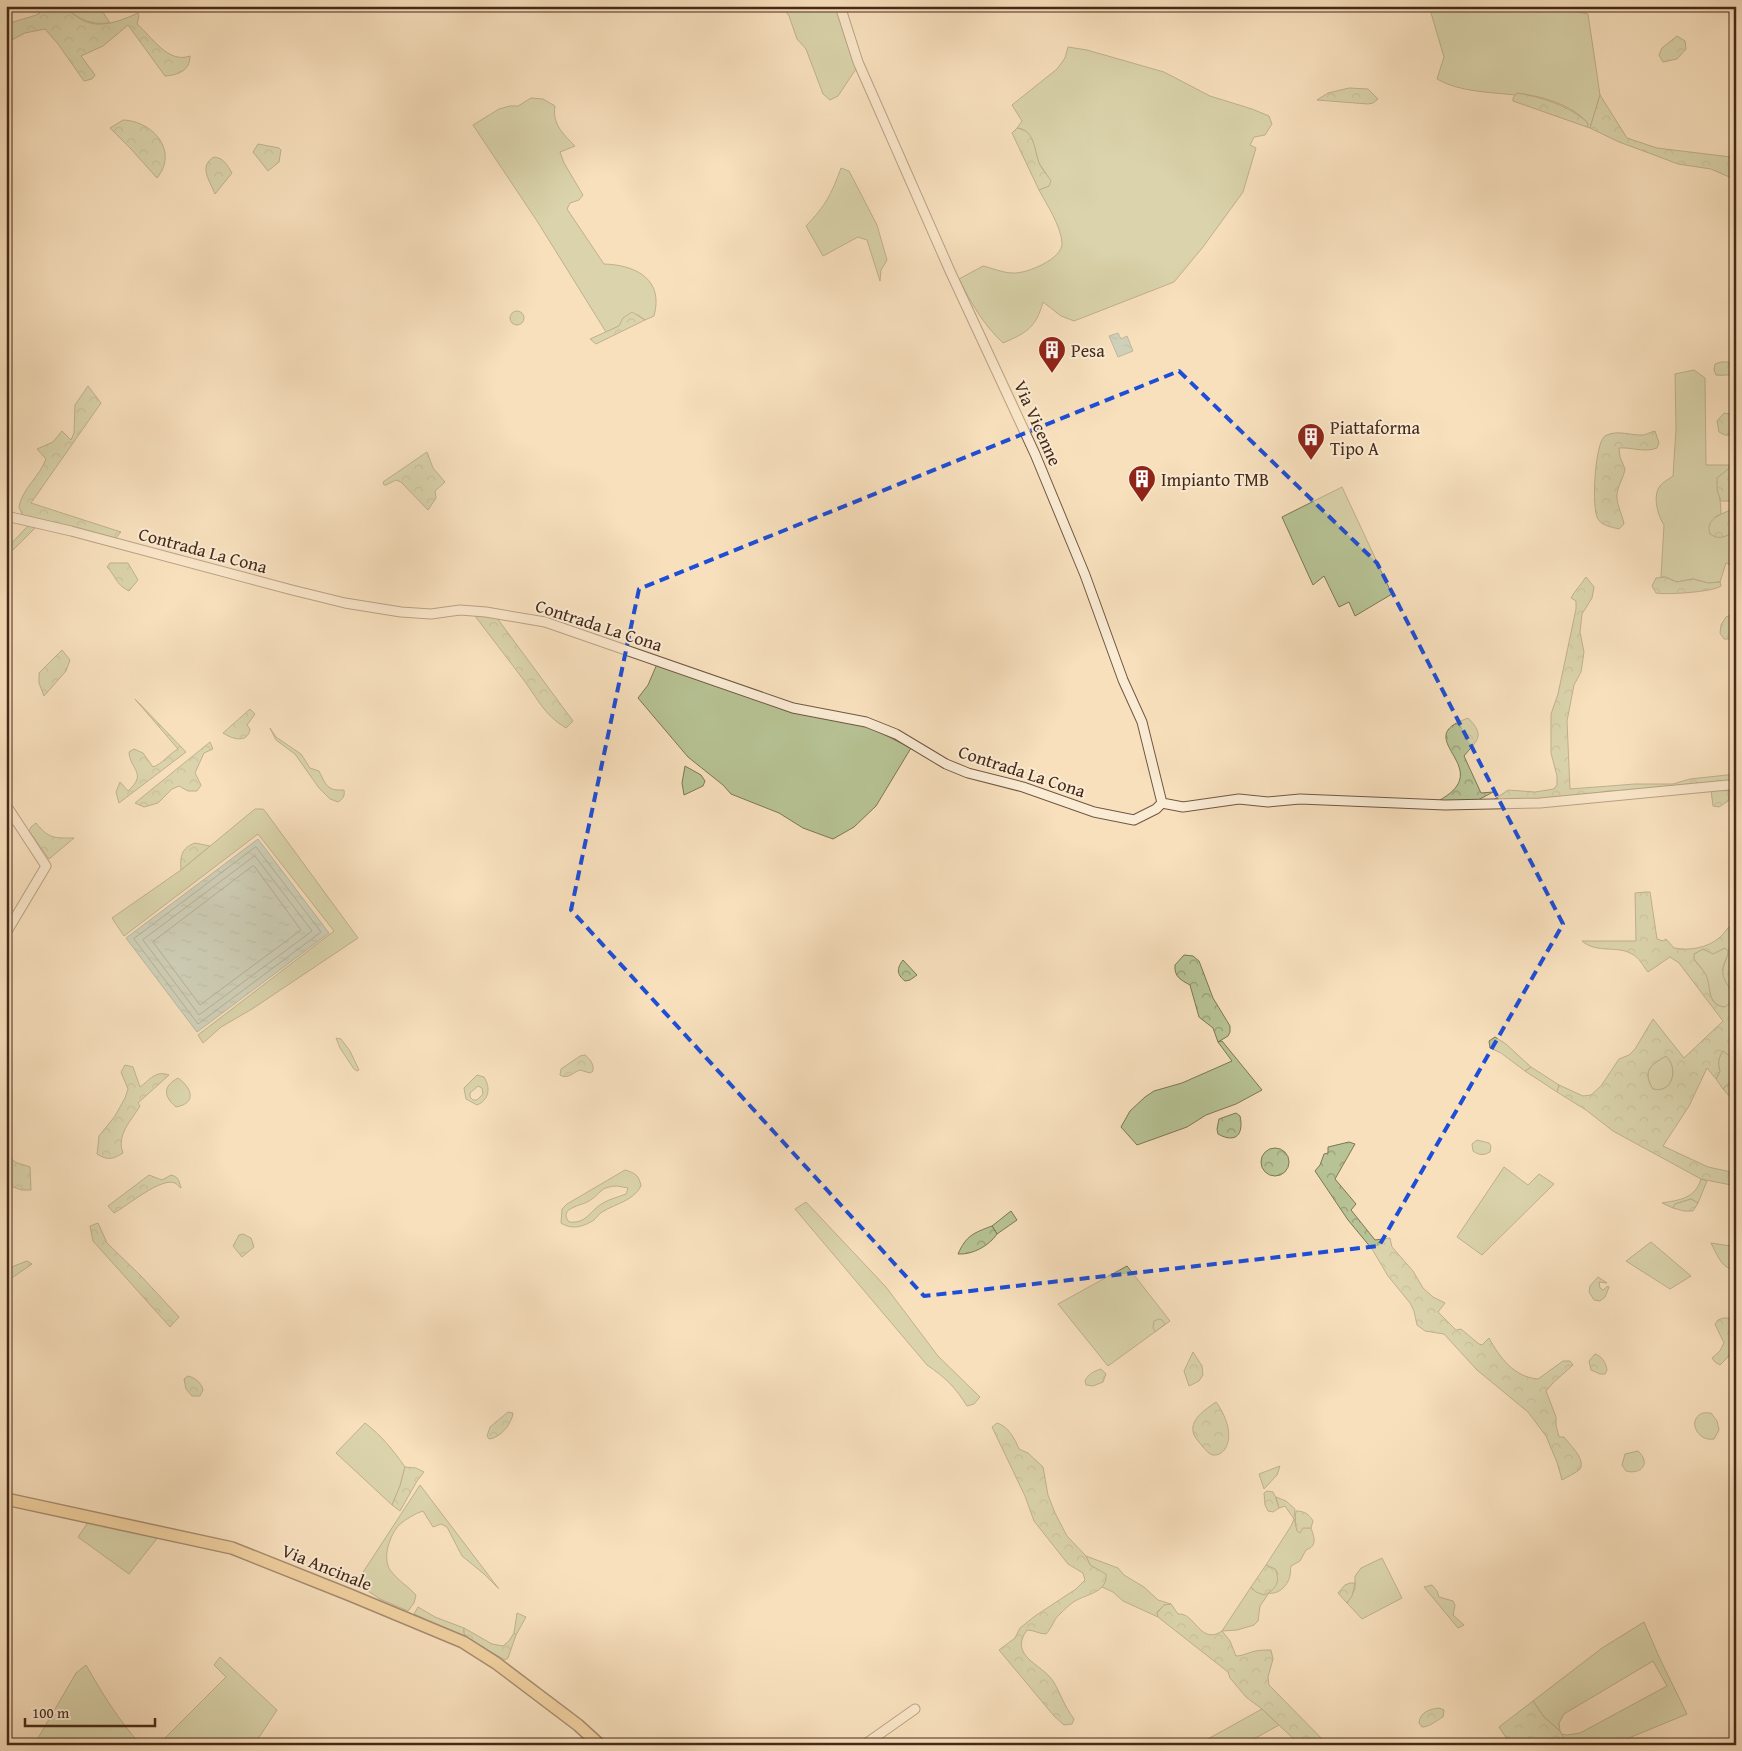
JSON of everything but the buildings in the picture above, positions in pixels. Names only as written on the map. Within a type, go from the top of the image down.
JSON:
[{"type":"main road","name":"Via Ancinale","points":[[6,1499],[232,1548],[359,1598],[463,1642],[496,1663],[578,1725],[600,1745]]},
{"type":"street","name":"Via Vicenne","points":[[840,6],[859,64],[950,271],[1035,454],[1085,575],[1123,680],[1142,722],[1162,803]]},
{"type":"street","name":"Contrada La Cona","points":[[6,516],[345,603],[401,612],[431,614],[460,610],[486,612],[545,622],[793,708],[866,722],[896,734],[946,764],[968,774],[1024,787],[1094,812],[1134,820],[1156,809],[1162,803]]},
{"type":"street","points":[[1162,803],[1183,806],[1239,799],[1268,802],[1300,799],[1445,805],[1532,804],[1728,785],[1736,786]]},
{"type":"street","points":[[6,805],[46,866],[6,933]]},
{"type":"street","points":[[864,1745],[915,1709]]},
{"type":"highlighted area","points":[[1179,371],[1377,563],[1563,924],[1379,1246],[924,1296],[571,910],[639,589]]},
{"type":"green space","points":[[36,6],[66,6],[66,9],[82,20],[93,24],[119,21],[138,13],[137,24],[168,53],[182,57],[190,56],[188,65],[186,69],[179,73],[165,76],[128,25],[103,46],[81,56],[95,75],[92,79],[84,81],[45,29],[25,33],[6,43],[6,26],[40,13]]},
{"type":"green space","points":[[66,6],[99,6],[110,23],[86,21],[66,9]]},
{"type":"green space","points":[[782,6],[837,6],[856,69],[838,96],[830,100],[823,94],[806,49],[797,39],[789,16]]},
{"type":"green space","points":[[1429,6],[1550,6],[1588,14],[1600,95],[1590,128],[1587,127],[1588,124],[1582,117],[1556,102],[1517,93],[1515,95],[1464,89],[1437,79],[1444,57]]},
{"type":"green space","points":[[1677,36],[1685,41],[1686,49],[1677,59],[1663,62],[1659,55],[1662,48]]},
{"type":"green space","points":[[1068,47],[1087,50],[1164,72],[1210,96],[1269,116],[1272,124],[1265,135],[1254,137],[1250,145],[1256,148],[1243,192],[1203,247],[1174,282],[1074,321],[1061,316],[1043,302],[1033,324],[1018,336],[1003,343],[983,321],[959,279],[983,266],[1009,273],[1026,271],[1050,260],[1061,249],[1062,243],[1059,230],[1039,190],[1049,186],[1047,177],[1039,162],[1030,136],[1022,129],[1017,128],[1022,121],[1012,105],[1057,69],[1065,58]]},
{"type":"green space","points":[[1349,88],[1368,89],[1378,99],[1368,104],[1317,100],[1328,93]]},
{"type":"green space","points":[[1517,93],[1544,99],[1571,110],[1586,121],[1587,127],[1513,101]]},
{"type":"green space","points":[[1600,95],[1627,138],[1657,148],[1731,157],[1736,160],[1736,180],[1711,169],[1678,164],[1619,142],[1590,128]]},
{"type":"green space","points":[[531,98],[543,99],[555,106],[557,123],[575,146],[560,152],[564,163],[583,195],[579,200],[570,203],[567,209],[604,264],[627,267],[637,271],[651,284],[655,293],[656,303],[654,316],[645,320],[638,315],[629,316],[623,320],[620,326],[606,332],[537,221],[473,125],[499,109],[518,106]]},
{"type":"green space","points":[[123,120],[144,126],[160,139],[164,148],[165,158],[163,168],[157,178],[110,128]]},
{"type":"green space","points":[[1017,128],[1023,129],[1030,136],[1039,163],[1051,181],[1049,186],[1039,190],[1012,133]]},
{"type":"green space","points":[[258,144],[281,150],[279,162],[268,171],[253,152]]},
{"type":"green space","points":[[214,157],[223,160],[232,173],[215,194],[208,179],[206,169],[209,161]]},
{"type":"green space","points":[[841,168],[849,171],[877,225],[887,260],[881,270],[880,281],[867,240],[858,237],[823,256],[806,226],[827,199]]},
{"type":"green space","points":[[517,311],[522,313],[524,318],[522,323],[517,325],[512,323],[510,318],[512,313]]},
{"type":"green space","points":[[632,312],[645,320],[596,344],[590,339],[619,326],[623,318]]},
{"type":"green space","points":[[1736,362],[1736,375],[1716,375],[1714,370],[1715,364]]},
{"type":"green space","points":[[1694,370],[1705,378],[1706,465],[1733,465],[1718,478],[1721,514],[1715,517],[1731,533],[1733,531],[1730,564],[1736,567],[1726,563],[1720,582],[1708,583],[1693,579],[1677,582],[1661,577],[1664,525],[1658,511],[1656,495],[1661,485],[1673,476],[1676,429],[1675,374]]},
{"type":"green space","points":[[88,386],[101,403],[31,503],[121,532],[114,540],[23,516],[19,507],[24,494],[46,459],[37,449],[53,442],[62,431],[71,440],[74,433],[75,405]]},
{"type":"green space","points":[[1724,413],[1736,415],[1736,436],[1725,435],[1719,432],[1717,421]]},
{"type":"green space","points":[[1655,431],[1659,443],[1657,448],[1647,450],[1619,448],[1620,457],[1625,469],[1617,498],[1624,524],[1619,529],[1605,525],[1598,519],[1595,503],[1595,476],[1602,441],[1605,436],[1614,433],[1644,435]]},
{"type":"green space","points":[[427,452],[433,468],[445,482],[435,491],[436,498],[428,510],[401,482],[396,480],[384,485],[383,482]]},
{"type":"green space","points":[[1733,465],[1736,468],[1736,501],[1721,501],[1717,490],[1717,478]]},
{"type":"green space","points":[[1342,487],[1392,594],[1355,616],[1349,602],[1339,607],[1324,576],[1313,585],[1282,517]]},
{"type":"green space","points":[[1736,508],[1736,529],[1724,537],[1710,534],[1709,528],[1712,520]]},
{"type":"green space","points":[[28,526],[37,526],[6,557],[6,549]]},
{"type":"green space","points":[[110,563],[128,563],[138,580],[129,591],[118,583],[107,567]]},
{"type":"green space","points":[[1586,577],[1594,587],[1592,598],[1582,614],[1580,632],[1584,652],[1581,672],[1574,685],[1567,721],[1570,789],[1635,784],[1673,784],[1690,779],[1736,774],[1728,781],[1642,790],[1609,791],[1572,797],[1492,801],[1508,790],[1535,792],[1554,789],[1557,785],[1557,776],[1551,753],[1551,714],[1558,694],[1576,609],[1576,601],[1571,598]]},
{"type":"green space","points":[[1665,577],[1677,582],[1693,579],[1708,583],[1720,582],[1721,586],[1689,593],[1656,593],[1652,586],[1656,578]]},
{"type":"green space","points":[[472,612],[497,618],[573,721],[566,728],[552,718],[542,706]]},
{"type":"green space","points":[[1734,614],[1736,636],[1724,639],[1720,633],[1721,625],[1726,617]]},
{"type":"green space","points":[[62,650],[70,660],[66,671],[44,696],[39,683],[39,673]]},
{"type":"green space","points":[[657,664],[869,727],[911,748],[876,806],[854,827],[833,839],[803,828],[779,813],[731,794],[723,785],[688,757],[638,698],[648,685]]},
{"type":"green space","points":[[135,699],[186,752],[119,803],[116,792],[120,782],[128,791],[137,780],[129,752],[134,749],[143,753],[153,767],[178,749]]},
{"type":"green space","points":[[250,709],[255,714],[247,725],[250,729],[246,737],[239,739],[223,733]]},
{"type":"green space","points":[[1468,718],[1477,729],[1478,738],[1464,756],[1481,793],[1493,792],[1478,800],[1438,801],[1453,791],[1459,781],[1460,772],[1446,737],[1448,730],[1454,724]]},
{"type":"green space","points":[[270,728],[276,737],[301,754],[310,768],[319,771],[323,780],[330,788],[344,790],[344,796],[341,800],[338,802],[330,799],[319,788],[295,754],[276,740]]},
{"type":"green space","points":[[210,742],[213,749],[204,753],[195,773],[201,785],[197,791],[188,791],[179,786],[172,789],[158,803],[144,807],[135,803]]},
{"type":"green space","points":[[685,766],[701,775],[705,781],[703,786],[684,795],[682,783]]},
{"type":"green space","points":[[1711,790],[1731,791],[1728,801],[1719,807],[1713,806]]},
{"type":"green space","points":[[255,809],[263,809],[265,811],[358,938],[252,1009],[221,1027],[203,1043],[198,1035],[334,931],[258,834],[124,936],[112,918],[181,870]]},
{"type":"green space","points":[[36,823],[48,835],[74,838],[49,859],[29,831]]},
{"type":"green space","points":[[195,843],[210,846],[181,870],[184,850]]},
{"type":"green space","points":[[1650,892],[1657,939],[1663,941],[1666,939],[1674,948],[1692,949],[1709,944],[1736,923],[1736,1061],[1723,1051],[1719,1060],[1720,1071],[1716,1079],[1707,1068],[1689,1106],[1663,1146],[1708,1167],[1736,1173],[1736,1186],[1701,1179],[1613,1131],[1586,1110],[1557,1092],[1559,1085],[1583,1096],[1591,1095],[1601,1086],[1619,1059],[1629,1055],[1635,1049],[1653,1019],[1684,1058],[1723,1021],[1679,963],[1670,957],[1648,972],[1639,959],[1626,951],[1594,947],[1582,941],[1636,941],[1635,893]],"holes":[[[1725,948],[1728,951],[1723,974],[1732,994],[1730,1003],[1725,1007],[1719,1006],[1712,999],[1706,975],[1694,959],[1694,954],[1703,949],[1713,954]],[[1666,1056],[1672,1067],[1672,1079],[1665,1088],[1660,1090],[1653,1089],[1648,1078],[1649,1070]]]},
{"type":"green space","points":[[1725,948],[1729,950],[1723,967],[1723,974],[1732,998],[1725,1007],[1715,1003],[1712,998],[1706,977],[1694,959],[1694,954],[1703,949],[1714,951]]},
{"type":"green space","points":[[1184,955],[1193,956],[1199,961],[1213,998],[1230,1026],[1228,1036],[1218,1042],[1213,1028],[1199,1017],[1190,985],[1181,980],[1177,975],[1175,965]]},
{"type":"green space","points":[[903,960],[917,975],[910,980],[905,981],[899,973]]},
{"type":"green space","points":[[1495,1037],[1506,1044],[1531,1067],[1525,1071],[1501,1053],[1490,1048],[1489,1041]]},
{"type":"green space","points":[[336,1038],[341,1039],[350,1051],[359,1070],[354,1069],[340,1048]]},
{"type":"green space","points":[[1222,1041],[1262,1090],[1236,1104],[1206,1115],[1187,1127],[1137,1145],[1121,1127],[1130,1111],[1154,1091],[1182,1083],[1232,1061],[1218,1042]]},
{"type":"green space","points":[[1723,1050],[1736,1061],[1736,1083],[1729,1084],[1723,1089],[1716,1079],[1720,1071],[1719,1060]]},
{"type":"green space","points":[[585,1055],[593,1066],[593,1071],[590,1073],[580,1070],[566,1077],[560,1075],[561,1069],[580,1056]]},
{"type":"green space","points":[[1666,1056],[1672,1067],[1672,1079],[1665,1088],[1660,1090],[1653,1089],[1648,1078],[1649,1070]]},
{"type":"green space","points":[[125,1065],[133,1067],[140,1087],[156,1075],[169,1075],[138,1103],[140,1106],[121,1140],[123,1153],[113,1158],[107,1158],[97,1154],[99,1136],[115,1116],[125,1098],[128,1089],[121,1072]]},
{"type":"green space","points":[[1531,1067],[1559,1085],[1557,1092],[1525,1071]]},
{"type":"green space","points":[[477,1075],[484,1077],[488,1085],[488,1093],[484,1100],[477,1105],[466,1099],[464,1088]],"holes":[[[478,1086],[482,1088],[483,1094],[477,1100],[473,1100],[470,1097],[470,1093]]]},
{"type":"green space","points":[[178,1078],[189,1090],[190,1098],[183,1105],[176,1107],[167,1095],[167,1088]]},
{"type":"green space","points":[[1732,1082],[1736,1083],[1736,1104],[1723,1089]]},
{"type":"green space","points":[[1236,1113],[1240,1116],[1241,1122],[1240,1132],[1237,1136],[1230,1138],[1218,1134],[1219,1119]]},
{"type":"green space","points":[[1477,1140],[1489,1143],[1491,1146],[1490,1152],[1481,1154],[1473,1151],[1472,1144]]},
{"type":"green space","points":[[1349,1142],[1355,1144],[1335,1179],[1356,1204],[1351,1210],[1375,1240],[1390,1238],[1392,1247],[1413,1271],[1423,1288],[1433,1297],[1445,1303],[1438,1312],[1456,1330],[1461,1329],[1482,1345],[1489,1338],[1503,1359],[1522,1375],[1538,1379],[1563,1361],[1570,1361],[1573,1365],[1546,1391],[1556,1417],[1559,1437],[1564,1437],[1581,1461],[1580,1469],[1576,1472],[1562,1480],[1546,1436],[1528,1412],[1477,1370],[1444,1334],[1425,1331],[1417,1325],[1410,1303],[1388,1276],[1372,1249],[1348,1220],[1315,1171],[1320,1165],[1324,1154],[1328,1153],[1328,1147]]},
{"type":"green space","points":[[1275,1148],[1285,1152],[1289,1162],[1285,1172],[1275,1176],[1265,1172],[1261,1162],[1265,1152]]},
{"type":"green space","points":[[7,1152],[14,1161],[30,1167],[31,1190],[13,1187],[6,1175]]},
{"type":"green space","points":[[1504,1167],[1528,1185],[1539,1174],[1554,1184],[1482,1255],[1457,1237]]},
{"type":"green space","points":[[625,1170],[636,1175],[640,1182],[641,1186],[634,1195],[602,1212],[594,1220],[582,1226],[573,1227],[561,1223],[562,1209],[567,1204]],"holes":[[[617,1186],[628,1188],[626,1194],[603,1203],[580,1221],[569,1222],[566,1217],[566,1214],[572,1208],[589,1201],[604,1189]]]},
{"type":"green space","points":[[149,1175],[162,1180],[171,1175],[174,1176],[181,1188],[175,1183],[161,1184],[114,1213],[108,1206]]},
{"type":"green space","points":[[1701,1179],[1707,1181],[1698,1203],[1691,1199],[1675,1204],[1673,1208],[1662,1203],[1691,1195]]},
{"type":"green space","points":[[1691,1199],[1698,1203],[1693,1211],[1673,1208],[1675,1204]]},
{"type":"green space","points":[[806,1202],[886,1287],[938,1356],[980,1397],[974,1404],[967,1406],[950,1383],[927,1365],[795,1209]]},
{"type":"green space","points":[[1011,1211],[1017,1220],[997,1234],[992,1226]]},
{"type":"green space","points":[[98,1223],[107,1243],[179,1317],[170,1327],[93,1241],[90,1226]]},
{"type":"green space","points":[[992,1226],[997,1234],[990,1242],[969,1253],[958,1254],[967,1239]]},
{"type":"green space","points":[[243,1234],[251,1238],[254,1247],[242,1257],[233,1246],[239,1235]]},
{"type":"green space","points":[[1651,1242],[1691,1276],[1670,1289],[1626,1261]]},
{"type":"green space","points":[[1711,1243],[1731,1246],[1736,1244],[1736,1267],[1733,1270],[1722,1263]]},
{"type":"green space","points":[[27,1261],[32,1264],[6,1282],[6,1272],[14,1266]]},
{"type":"green space","points":[[1127,1266],[1170,1321],[1108,1366],[1058,1304]]},
{"type":"green space","points":[[1598,1277],[1607,1283],[1599,1282],[1600,1288],[1603,1290],[1609,1287],[1605,1297],[1600,1301],[1594,1300],[1589,1292],[1590,1286]]},
{"type":"green space","points":[[1723,1318],[1729,1318],[1736,1327],[1736,1352],[1720,1365],[1712,1358],[1720,1351],[1724,1343],[1715,1324]]},
{"type":"green space","points":[[1159,1319],[1165,1324],[1155,1332],[1153,1327],[1154,1321]]},
{"type":"green space","points":[[1193,1352],[1202,1366],[1203,1375],[1199,1381],[1189,1386],[1184,1371]]},
{"type":"green space","points":[[1595,1354],[1600,1356],[1605,1362],[1607,1370],[1605,1374],[1591,1370],[1589,1361]]},
{"type":"green space","points":[[1101,1369],[1106,1374],[1103,1382],[1093,1386],[1086,1385],[1085,1381],[1088,1376]]},
{"type":"green space","points":[[188,1376],[195,1379],[201,1385],[203,1390],[200,1396],[192,1396],[186,1389],[184,1379]]},
{"type":"green space","points":[[1216,1402],[1225,1418],[1229,1437],[1224,1450],[1219,1454],[1211,1455],[1198,1441],[1193,1430],[1199,1416]]},
{"type":"green space","points":[[508,1412],[513,1413],[508,1426],[497,1436],[489,1439],[487,1436],[490,1427]]},
{"type":"green space","points":[[1711,1413],[1717,1421],[1719,1430],[1714,1439],[1704,1438],[1697,1432],[1695,1427],[1696,1419],[1700,1414]]},
{"type":"green space","points":[[365,1423],[387,1444],[405,1467],[392,1505],[336,1453]]},
{"type":"green space","points":[[997,1423],[1008,1430],[1019,1449],[1028,1453],[1043,1467],[1048,1495],[1067,1536],[1086,1556],[1090,1565],[1106,1574],[1104,1585],[1100,1589],[1069,1605],[1054,1621],[1046,1634],[1027,1630],[1022,1639],[1024,1653],[1053,1681],[1074,1719],[1072,1724],[1064,1725],[1054,1716],[999,1650],[1015,1638],[1020,1628],[1076,1589],[1085,1580],[1083,1573],[1068,1564],[1034,1521],[1025,1496],[992,1427]]},
{"type":"green space","points":[[1638,1451],[1644,1460],[1644,1464],[1640,1470],[1626,1471],[1622,1465],[1625,1454]]},
{"type":"green space","points":[[1280,1466],[1277,1475],[1264,1489],[1259,1474]]},
{"type":"green space","points":[[405,1467],[416,1468],[424,1472],[400,1511],[392,1505]]},
{"type":"green space","points":[[420,1485],[499,1589],[462,1556],[447,1527],[441,1524],[433,1527],[423,1511],[399,1525],[388,1546],[387,1559],[390,1570],[416,1595],[414,1603],[408,1611],[380,1599],[356,1583]]},
{"type":"green space","points":[[1267,1491],[1273,1492],[1279,1508],[1273,1512],[1268,1511],[1265,1505],[1264,1493]]},
{"type":"green space","points":[[1276,1497],[1286,1501],[1295,1509],[1296,1527],[1311,1528],[1314,1544],[1306,1550],[1300,1561],[1291,1566],[1286,1585],[1280,1591],[1269,1593],[1260,1606],[1258,1621],[1254,1625],[1237,1630],[1222,1631],[1251,1587],[1253,1590],[1278,1574],[1275,1569],[1266,1565],[1294,1519],[1285,1506],[1279,1508]]},
{"type":"green space","points":[[1296,1511],[1304,1512],[1310,1516],[1313,1521],[1311,1528],[1303,1528],[1300,1533],[1297,1531]]},
{"type":"green space","points":[[89,1521],[159,1536],[129,1574],[78,1537]]},
{"type":"green space","points":[[1086,1556],[1118,1568],[1124,1575],[1144,1587],[1158,1600],[1171,1604],[1164,1605],[1157,1612],[1158,1617],[1123,1601],[1113,1592],[1102,1587],[1106,1580],[1090,1565]]},
{"type":"green space","points":[[1382,1558],[1402,1598],[1362,1619],[1347,1603],[1355,1589],[1355,1576],[1361,1568]]},
{"type":"green space","points":[[1266,1565],[1275,1569],[1277,1581],[1272,1591],[1264,1595],[1256,1592],[1251,1587]]},
{"type":"green space","points":[[1355,1583],[1352,1596],[1347,1603],[1338,1593],[1345,1585]]},
{"type":"green space","points":[[1432,1585],[1439,1597],[1453,1601],[1455,1605],[1453,1615],[1464,1625],[1458,1628],[1424,1587]]},
{"type":"green space","points":[[1171,1604],[1178,1614],[1189,1618],[1203,1632],[1214,1634],[1222,1631],[1230,1641],[1236,1656],[1271,1650],[1273,1659],[1268,1677],[1269,1685],[1328,1745],[1300,1745],[1262,1709],[1246,1697],[1230,1678],[1228,1672],[1158,1617],[1157,1613],[1164,1605]]},
{"type":"green space","points":[[418,1607],[435,1617],[464,1628],[467,1638],[414,1614]]},
{"type":"green space","points":[[517,1613],[526,1617],[516,1635],[514,1633]]},
{"type":"green space","points":[[1644,1622],[1687,1714],[1612,1745],[1568,1745],[1561,1734],[1580,1733],[1667,1686],[1653,1661],[1564,1714],[1559,1723],[1560,1731],[1544,1717],[1533,1701],[1602,1648]]},
{"type":"green space","points":[[464,1628],[492,1644],[503,1646],[514,1633],[516,1635],[508,1658],[505,1660],[467,1638]]},
{"type":"green space","points":[[220,1657],[277,1710],[254,1745],[158,1745],[226,1677],[214,1665]]},
{"type":"green space","points":[[86,1665],[111,1706],[141,1745],[109,1745],[106,1742],[103,1745],[34,1745],[76,1673]]},
{"type":"green space","points":[[1533,1701],[1544,1717],[1560,1731],[1568,1745],[1511,1745],[1499,1727]]},
{"type":"green space","points":[[1439,1708],[1444,1710],[1443,1717],[1431,1725],[1422,1727],[1419,1723],[1421,1716],[1429,1710]]},
{"type":"green space","points":[[1262,1709],[1279,1725],[1243,1745],[1197,1745]]},
{"type":"water","points":[[1118,333],[1121,339],[1127,336],[1133,351],[1118,357],[1109,336]]},
{"type":"water","points":[[258,839],[329,933],[197,1032],[126,938]]},
{"type":"place","name":"Pesa","points":[[1052,374]]},
{"type":"place","name":"Piattaforma Tipo A","points":[[1311,461]]},
{"type":"place","name":"Impianto TMB","points":[[1142,503]]}]
